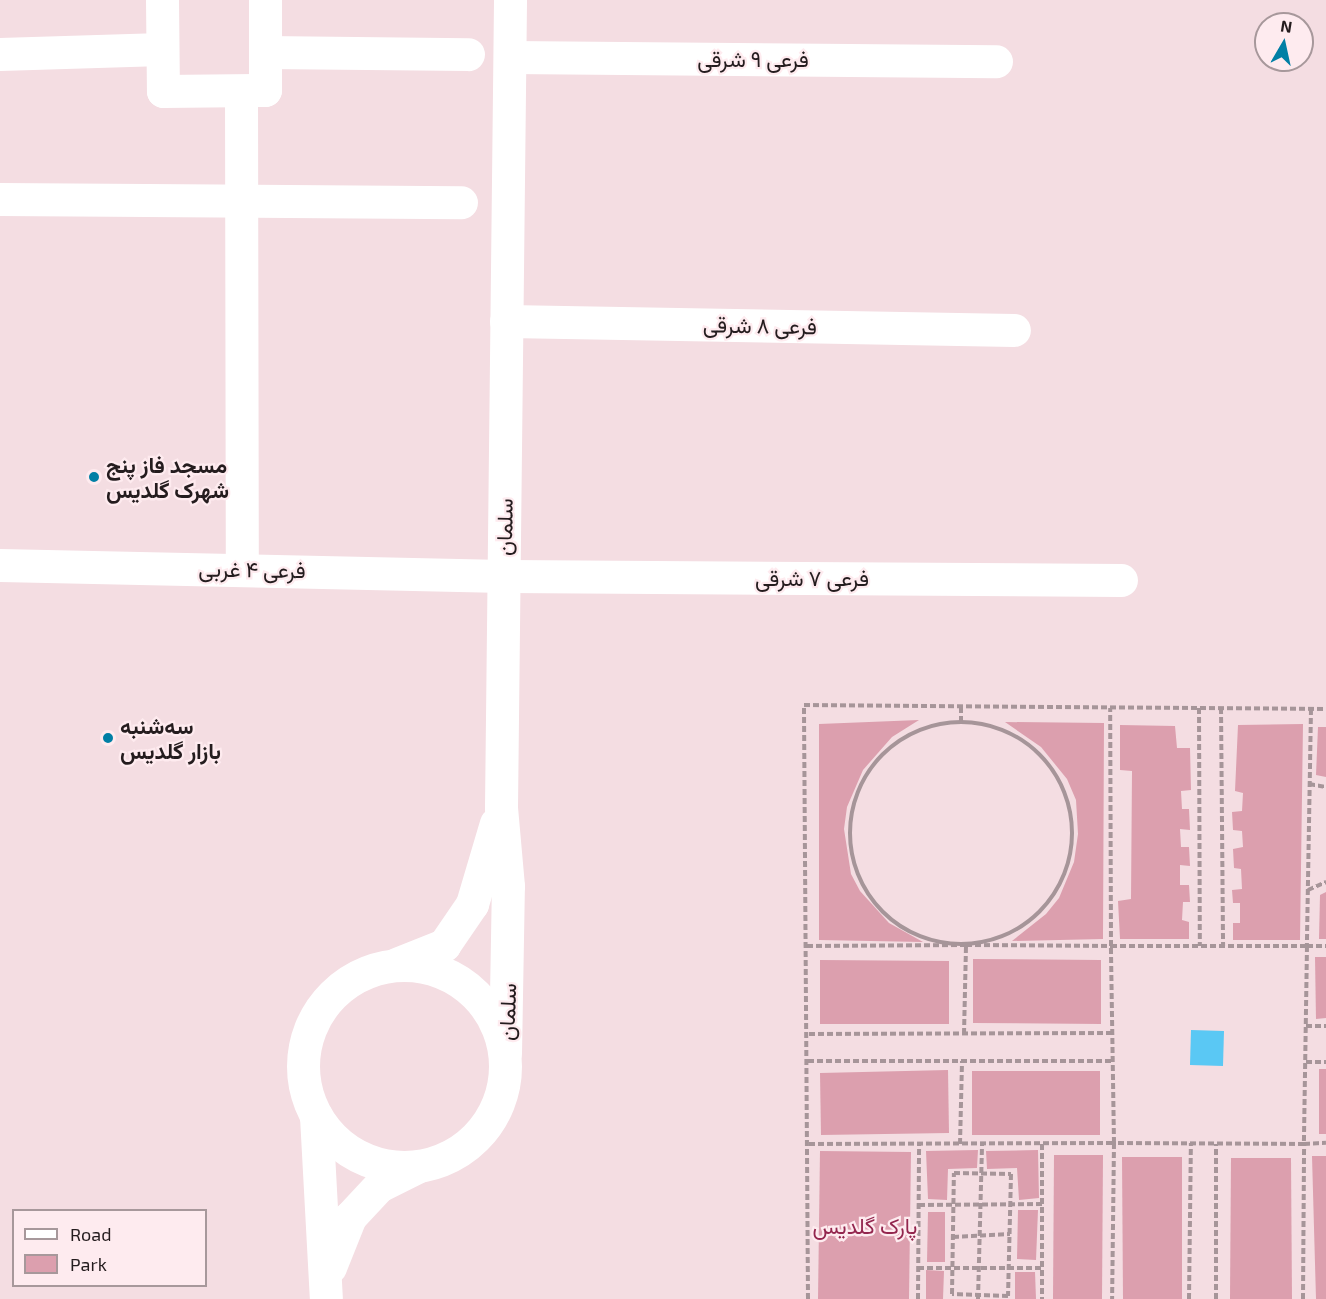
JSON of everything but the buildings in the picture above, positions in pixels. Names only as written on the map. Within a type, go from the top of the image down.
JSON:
[{"type":"street","points":[[162,0],[163,91],[265,90],[265,0]]},
{"type":"street","name":"سلمان","points":[[505,1053],[508,886],[501,807],[510,0]]},
{"type":"street","points":[[0,54],[162,49]]},
{"type":"street","points":[[264,52],[468,54]]},
{"type":"street","name":"فرعی ۹ شرقی","points":[[510,57],[996,61]]},
{"type":"street","points":[[241,91],[242,568]]},
{"type":"street","points":[[0,200],[243,198],[461,202]]},
{"type":"street","name":"فرعی ۸ شرقی","points":[[506,321],[1014,330]]},
{"type":"street","name":"فرعی ۴ غربی","points":[[0,566],[242,568],[504,576]]},
{"type":"street","name":"فرعی ۷ شرقی","points":[[504,576],[1121,580]]},
{"type":"street","points":[[417,1167],[387,1166],[359,1156],[334,1140],[316,1116],[304,1085],[303,1052],[313,1021],[332,994],[359,975],[444,945],[472,904],[501,807]]},
{"type":"street","points":[[326,1298],[331,1255],[350,1217],[379,1186],[417,1167],[448,1158],[474,1140],[487,1123],[504,1085],[505,1053],[496,1023],[478,997],[453,977],[423,966],[391,965]]},
{"type":"street","points":[[316,1116],[326,1298]]},
{"type":"path","points":[[808,1299],[809,1034],[804,705],[1326,709]]},
{"type":"path","points":[[961,707],[962,721]]},
{"type":"path","points":[[1110,708],[1114,1143],[1112,1299]]},
{"type":"path","points":[[1199,708],[1200,946]]},
{"type":"path","points":[[1221,708],[1223,946]]},
{"type":"path","points":[[1303,1299],[1311,709]]},
{"type":"path","points":[[962,721],[999,728],[1033,747],[1058,776],[1072,812],[1072,850],[1060,886],[1042,909],[1004,937],[966,945],[931,941],[898,926],[872,902],[855,870],[849,835],[854,800],[864,779],[895,743],[926,727],[962,721]]},
{"type":"path","points":[[1309,784],[1326,787]]},
{"type":"path","points":[[1308,890],[1326,882]]},
{"type":"path","points":[[964,1034],[966,945]]},
{"type":"path","points":[[807,946],[1326,946]]},
{"type":"path","points":[[1306,1026],[1326,1026]]},
{"type":"path","points":[[809,1034],[1113,1033]]},
{"type":"path","points":[[808,1061],[1113,1061]]},
{"type":"path","points":[[960,1144],[962,1061]]},
{"type":"path","points":[[1306,1062],[1326,1062]]},
{"type":"path","points":[[1189,1299],[1191,1143]]},
{"type":"path","points":[[1216,1143],[1216,1299]]},
{"type":"path","points":[[809,1144],[1326,1143]]},
{"type":"path","points":[[918,1299],[919,1144]]},
{"type":"path","points":[[978,1297],[982,1144]]},
{"type":"path","points":[[1042,1144],[1042,1299]]},
{"type":"path","points":[[954,1173],[1011,1174],[1010,1204],[1008,1296],[978,1297],[952,1294],[954,1173]]},
{"type":"path","points":[[919,1204],[1042,1204]]},
{"type":"path","points":[[953,1237],[1010,1234]]},
{"type":"path","points":[[918,1268],[1042,1268]]},
{"type":"green space","points":[[919,720],[892,737],[863,770],[847,807],[844,829],[851,874],[860,891],[889,923],[923,942],[819,940],[819,724]]},
{"type":"green space","points":[[1005,722],[1104,723],[1103,939],[1012,941],[1046,914],[1059,898],[1074,862],[1078,834],[1076,800],[1067,779],[1041,747]]},
{"type":"green space","points":[[1303,724],[1300,940],[1233,940],[1233,923],[1240,923],[1240,903],[1233,903],[1232,890],[1242,889],[1241,869],[1234,868],[1233,849],[1243,847],[1242,831],[1233,830],[1232,812],[1242,811],[1243,793],[1235,791],[1238,725]]},
{"type":"green space","points":[[1120,725],[1175,726],[1177,748],[1190,748],[1191,790],[1181,791],[1182,809],[1189,809],[1190,830],[1180,829],[1181,847],[1189,847],[1190,866],[1180,865],[1180,885],[1189,885],[1190,902],[1183,902],[1182,920],[1189,922],[1189,939],[1120,939],[1118,901],[1131,899],[1132,771],[1120,770]]},
{"type":"green space","points":[[1318,727],[1326,727],[1326,777],[1316,775]]},
{"type":"green space","points":[[1326,892],[1326,939],[1319,939],[1320,895]]},
{"type":"green space","points":[[1315,957],[1326,957],[1326,1018],[1316,1019]]},
{"type":"green space","points":[[973,959],[1101,960],[1101,1024],[973,1023]]},
{"type":"green space","points":[[820,960],[949,961],[949,1024],[820,1024]]},
{"type":"green space","points":[[1319,1069],[1326,1069],[1326,1134],[1319,1134]]},
{"type":"green space","points":[[948,1070],[949,1133],[821,1135],[820,1073]]},
{"type":"green space","points":[[972,1071],[1100,1071],[1100,1135],[972,1135]]},
{"type":"green space","name":"پارک گلدیس","points":[[978,1150],[977,1168],[948,1169],[947,1200],[928,1199],[926,1151]]},
{"type":"green space","points":[[1038,1150],[1039,1198],[1019,1200],[1017,1168],[987,1169],[986,1151]]},
{"type":"green space","name":"پارک گلدیس","points":[[820,1151],[911,1152],[909,1299],[818,1299]]},
{"type":"green space","points":[[1054,1155],[1103,1155],[1102,1299],[1053,1299]]},
{"type":"green space","points":[[1312,1156],[1326,1156],[1326,1299],[1316,1299]]},
{"type":"green space","points":[[1122,1157],[1182,1157],[1182,1299],[1123,1299]]},
{"type":"green space","points":[[1231,1158],[1291,1158],[1292,1299],[1230,1299]]},
{"type":"green space","points":[[1018,1210],[1038,1210],[1036,1260],[1017,1259]]},
{"type":"green space","name":"پارک گلدیس","points":[[928,1212],[945,1212],[945,1262],[927,1262]]},
{"type":"green space","name":"پارک گلدیس","points":[[926,1270],[944,1271],[943,1299],[926,1299]]},
{"type":"green space","points":[[1015,1272],[1035,1272],[1036,1299],[1015,1299]]},
{"type":"water","points":[[1191,1030],[1224,1031],[1223,1066],[1190,1065]]},
{"type":"place","name":"مسجد فاز پنج شهرک گلدیس","points":[[94,477]]},
{"type":"place","name":"سه‌شنبه بازار گلدیس","points":[[108,738]]}]
